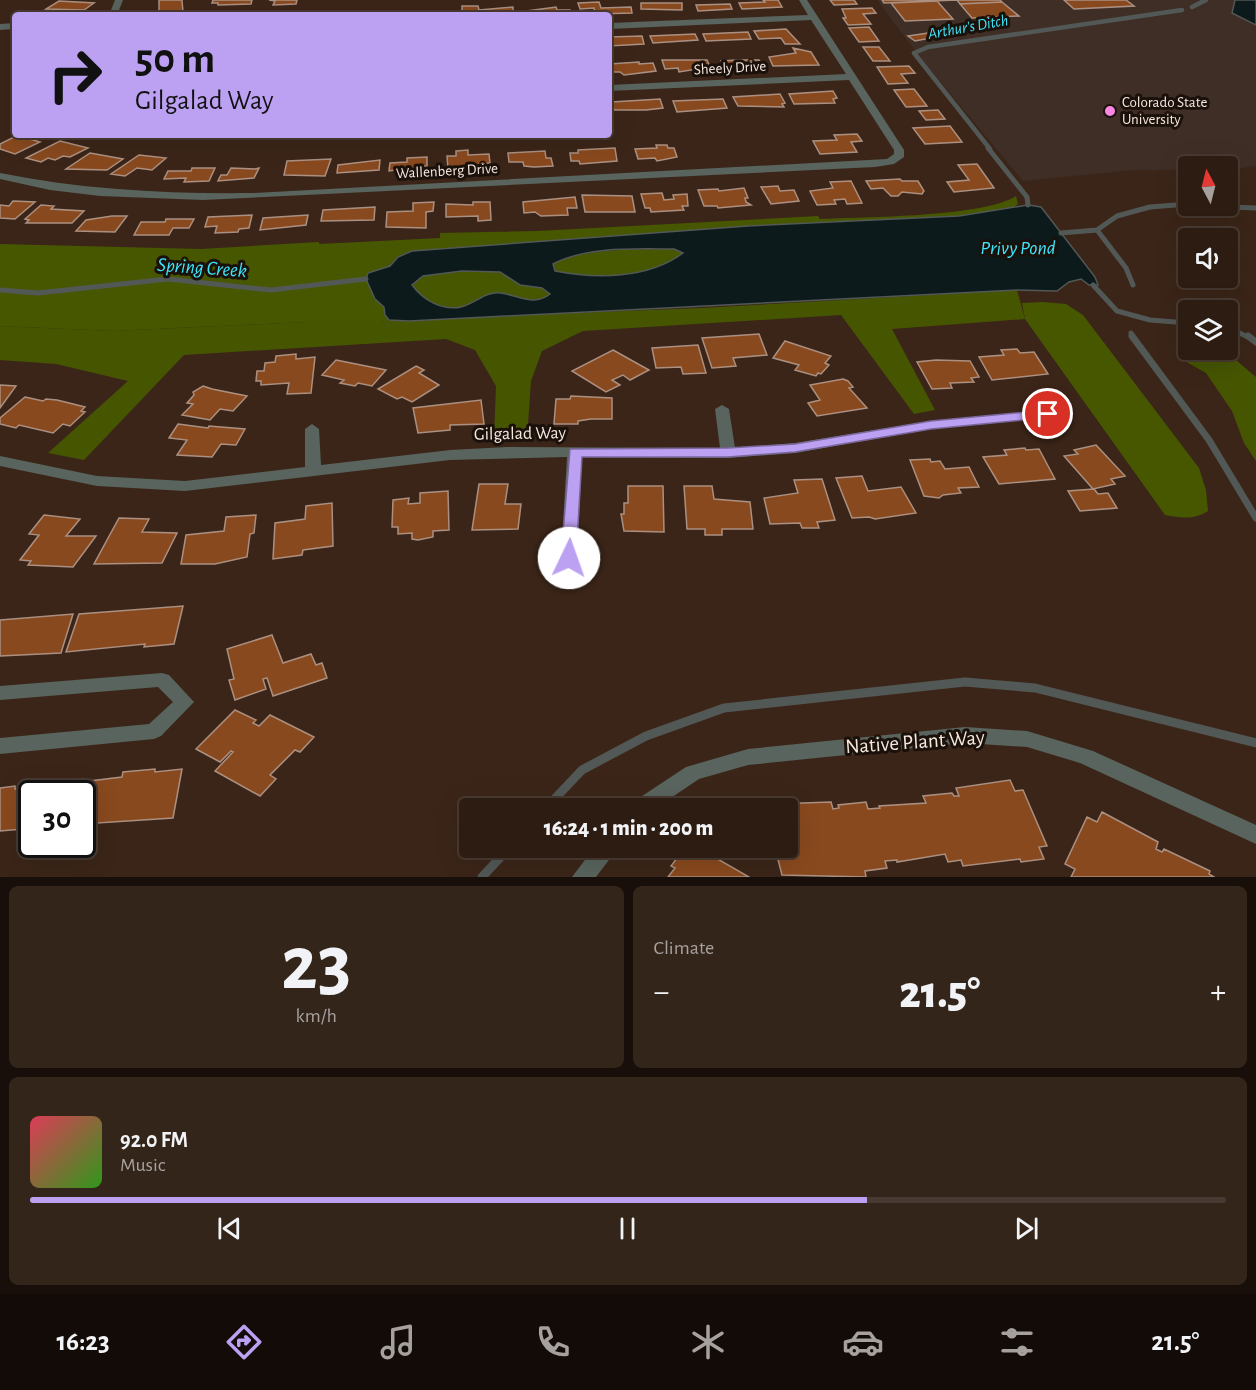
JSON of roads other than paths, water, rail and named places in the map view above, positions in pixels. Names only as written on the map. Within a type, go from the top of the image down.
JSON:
[{"type":"street","points":[[803,0],[853,77]]},
{"type":"street","points":[[612,26],[813,17]]},
{"type":"street","name":"Sheely Drive","points":[[612,88],[853,77]]},
{"type":"street","name":"Wallenberg Drive","points":[[0,176],[100,192],[232,196],[875,164],[896,159],[900,155],[899,150],[853,77]]},
{"type":"street","points":[[722,409],[728,453]]},
{"type":"street","name":"Gilgalad Way","points":[[0,461],[97,482],[140,485],[225,483],[450,455],[575,452],[728,453],[795,448],[931,425],[1048,414]]},
{"type":"street","points":[[312,429],[313,472]]},
{"type":"street","points":[[569,558],[575,452]]},
{"type":"street","points":[[0,693],[162,680],[185,702],[154,731],[0,746]]},
{"type":"street","name":"Native Plant Way","points":[[655,798],[693,773],[748,757],[965,735],[1027,740],[1086,757],[1256,836]]},
{"type":"street","points":[[583,877],[599,858]]},
{"type":"water","points":[[1235,0],[1256,0],[1256,25],[1232,13]]},
{"type":"water","name":"Privy Pond","points":[[1028,205],[1041,207],[1095,277],[1098,285],[1089,285],[1081,279],[1069,282],[1057,291],[1017,290],[409,321],[389,320],[385,315],[384,307],[375,299],[366,279],[368,273],[390,266],[398,257],[412,251],[748,226],[959,216]],"holes":[[[674,249],[683,253],[654,268],[621,275],[571,274],[555,271],[553,264],[566,258],[596,251]],[[462,271],[500,272],[520,285],[542,288],[550,294],[544,298],[532,300],[495,293],[454,308],[434,303],[412,285],[423,276]]]},
{"type":"waterway","name":"Arthur's Ditch","points":[[1192,7],[1206,0]]},
{"type":"waterway","name":"Arthur's Ditch","points":[[990,149],[914,53],[928,47],[1182,10]]},
{"type":"waterway","name":"Arthur's Ditch","points":[[988,148],[1027,197],[1028,205]]},
{"type":"waterway","name":"Spring Creek","points":[[1097,230],[1117,216],[1150,207],[1178,205]]},
{"type":"waterway","name":"Spring Creek","points":[[1238,207],[1256,208]]},
{"type":"waterway","name":"Spring Creek","points":[[1061,233],[1097,230]]},
{"type":"waterway","points":[[1097,230],[1126,268],[1133,285]]},
{"type":"waterway","name":"Spring Creek","points":[[0,290],[38,293],[168,279],[271,290],[366,279]]},
{"type":"waterway","points":[[1093,285],[1117,311],[1150,320],[1178,322]]},
{"type":"waterway","points":[[1238,332],[1250,338]]},
{"type":"waterway","points":[[1248,336],[1256,342]]},
{"type":"waterway","points":[[1132,337],[1209,440],[1256,518]]},
{"type":"waterway","points":[[555,798],[582,770],[646,736],[724,708],[965,682],[1035,688],[1256,743]]},
{"type":"waterway","points":[[482,877],[500,858]]},
{"type":"place","name":"Colorado State University","points":[[1110,111]]}]
